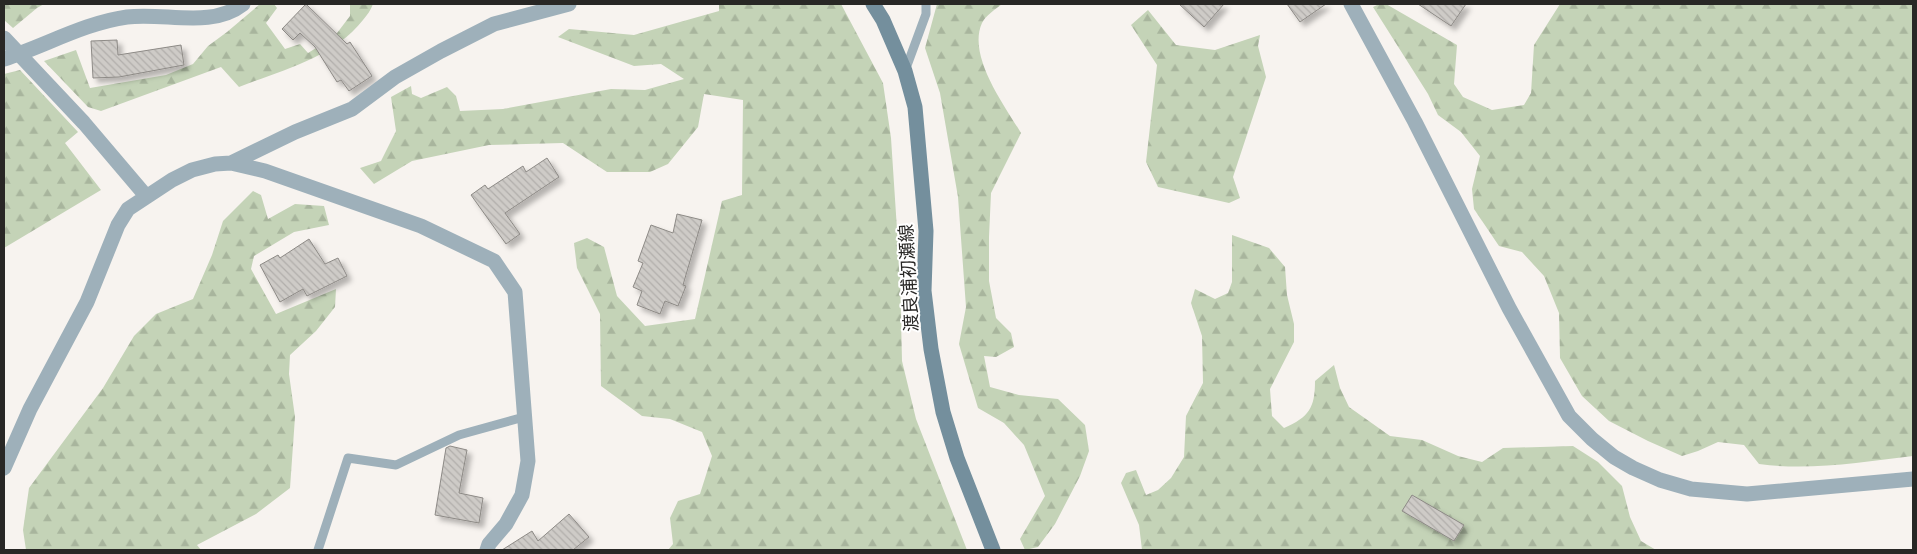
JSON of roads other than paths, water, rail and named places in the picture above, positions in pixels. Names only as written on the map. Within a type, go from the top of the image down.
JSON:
[{"type":"main road","name":"渡良浦初瀬線","points":[[873,4],[883,20],[905,72],[915,107],[926,231],[924,291],[931,349],[942,412],[957,458],[993,550]]},
{"type":"street","points":[[4,59],[84,28],[128,17],[216,17],[243,4]]},
{"type":"street","points":[[232,163],[295,132],[352,108],[403,73],[440,51],[494,24],[569,4]]},
{"type":"street","points":[[1351,4],[1419,131],[1509,308],[1569,416],[1592,439],[1614,457],[1633,468],[1660,480],[1691,489],[1747,494],[1913,479]]},
{"type":"street","points":[[4,38],[84,123],[146,196]]},
{"type":"street","points":[[4,468],[30,410],[87,302],[118,225],[128,209],[172,180],[192,170],[215,164],[232,163],[265,171],[421,226],[494,261],[515,292],[528,461],[522,495],[506,524],[489,544],[487,550]]},
{"type":"lane","points":[[905,72],[926,14],[926,4]]},
{"type":"lane","points":[[318,550],[348,458],[396,465],[459,435],[524,417]]}]
